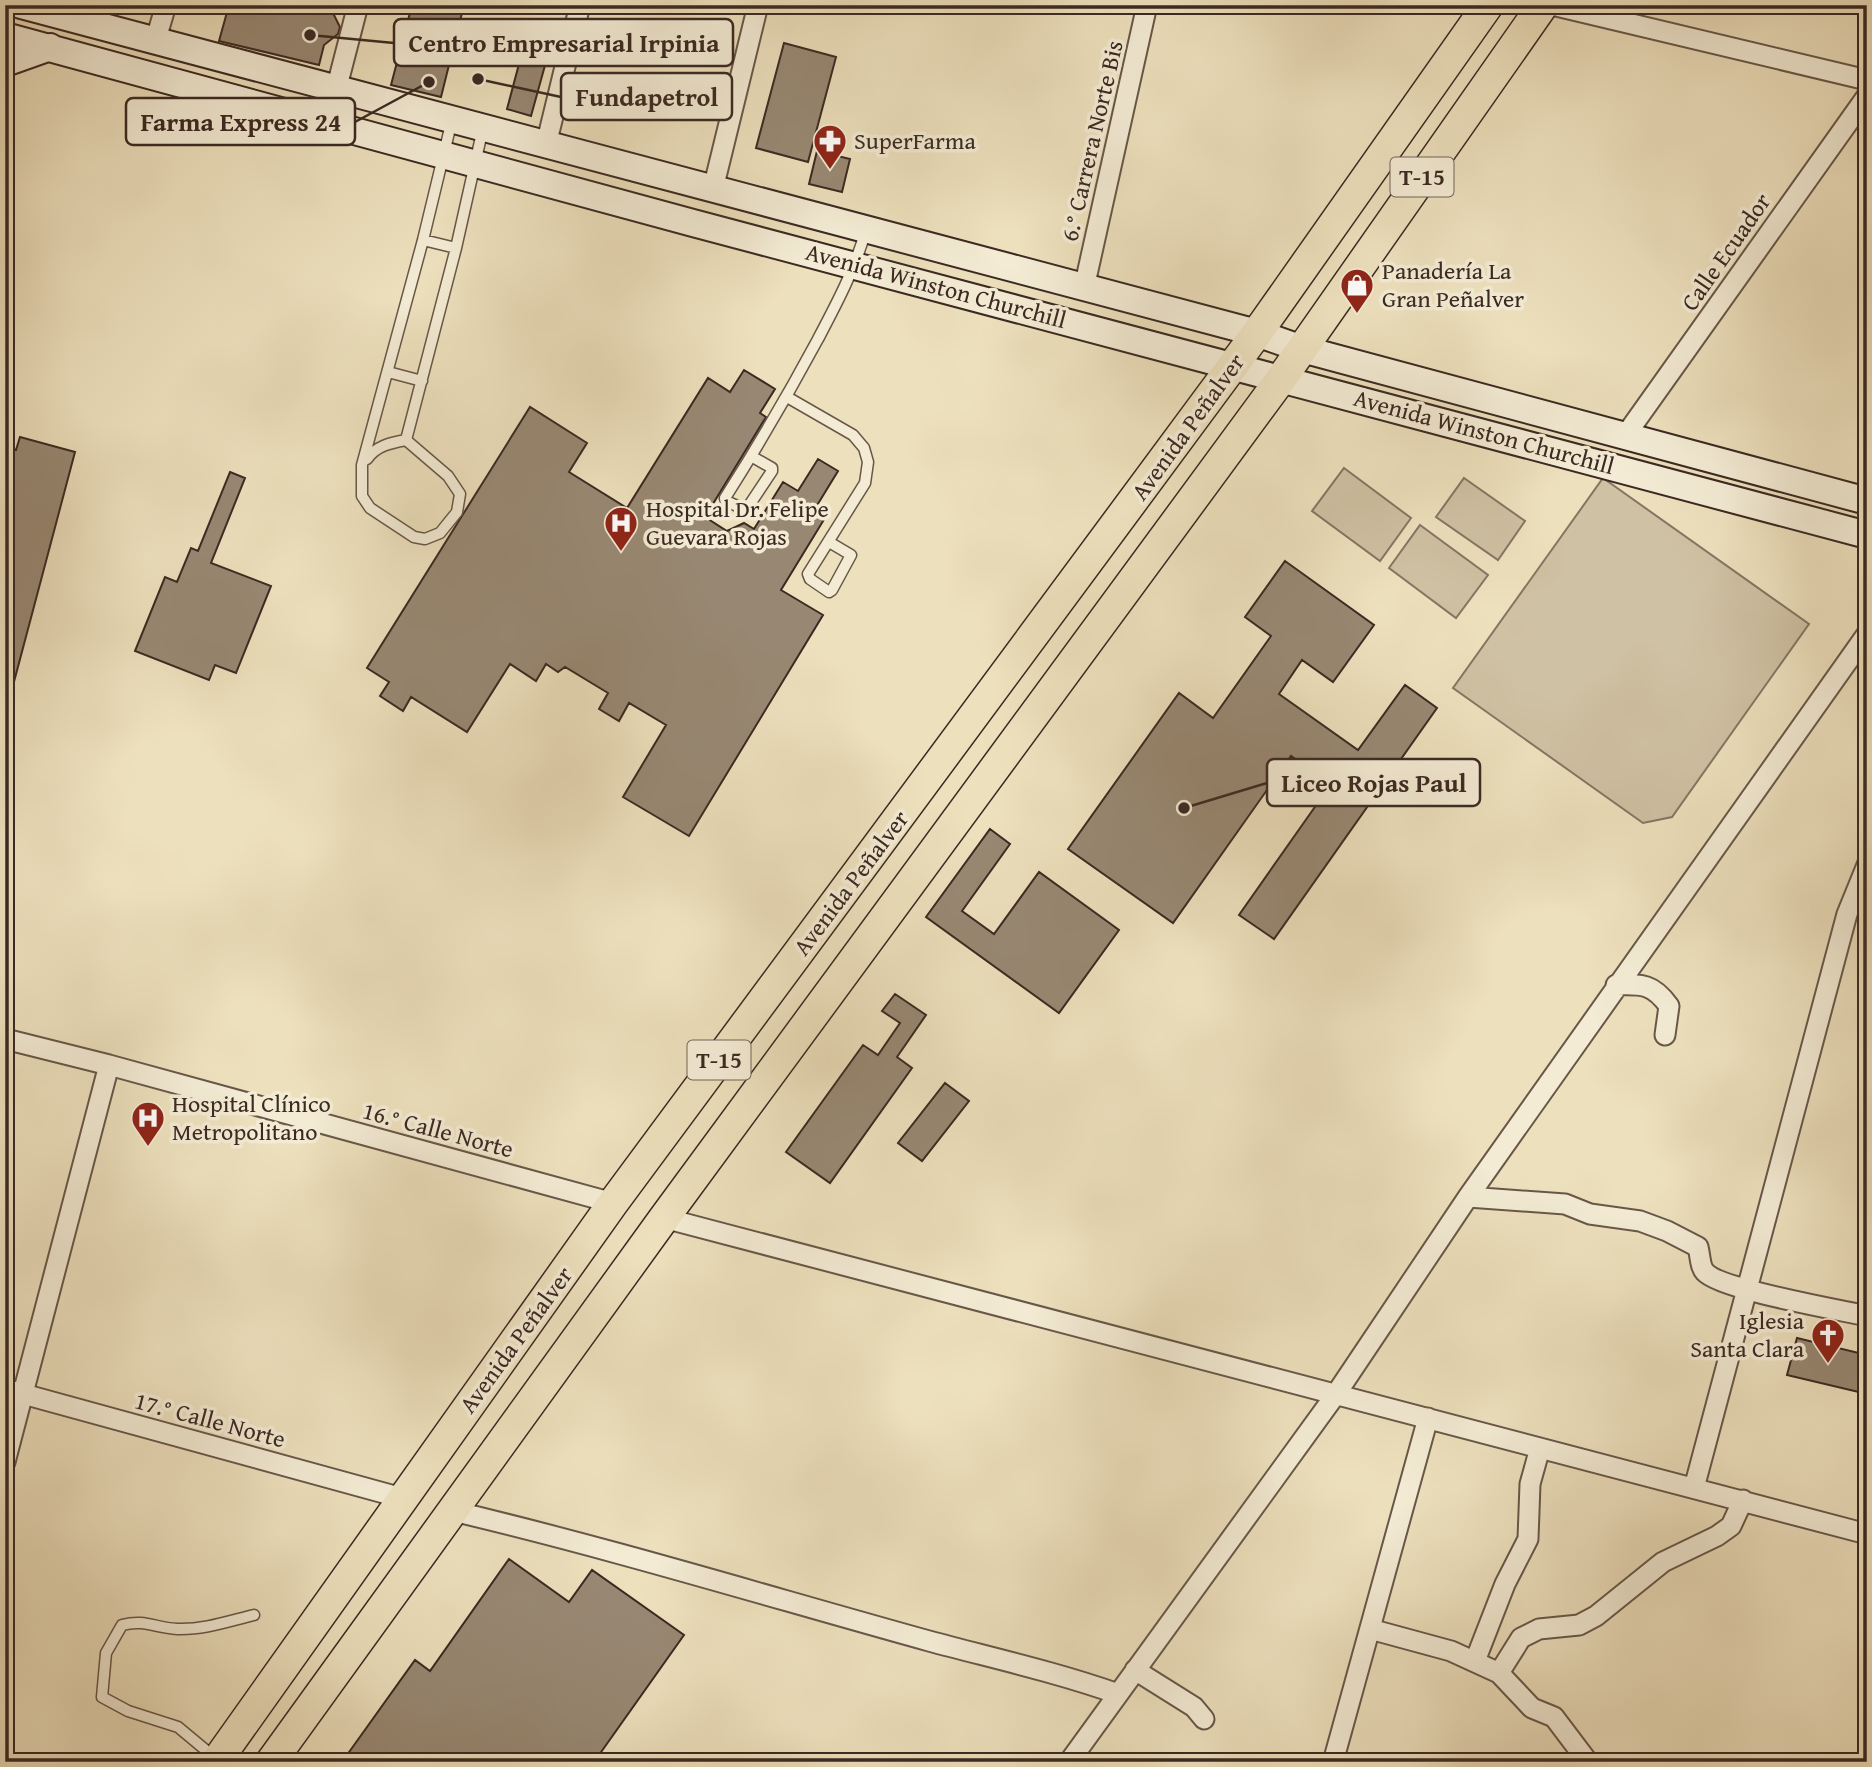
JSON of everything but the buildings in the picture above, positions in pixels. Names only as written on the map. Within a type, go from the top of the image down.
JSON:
[{"type":"main road","name":"Avenida Peñalver","points":[[216,1761],[613,1203],[1257,333],[1488,5]]},
{"type":"main road","name":"Avenida Peñalver","points":[[271,1762],[664,1218],[1281,379],[1543,5]]},
{"type":"street","name":"Avenida Winston Churchill","points":[[21,5],[1257,333],[1302,349],[1867,501]]},
{"type":"street","points":[[155,42],[166,5]]},
{"type":"street","points":[[336,90],[358,5]]},
{"type":"street","points":[[546,145],[580,5]]},
{"type":"street","points":[[713,189],[758,5]]},
{"type":"street","name":"6.° Carrera Norte Bis","points":[[1084,288],[1147,5]]},
{"type":"street","points":[[1552,5],[1867,80]]},
{"type":"street","name":"Avenida Winston Churchill","points":[[5,36],[1867,535]]},
{"type":"street","points":[[5,62],[50,47]]},
{"type":"street","name":"Calle Ecuador","points":[[1625,436],[1867,96]]},
{"type":"street","points":[[1069,1762],[1336,1394],[1468,1197],[1616,985],[1867,634]]},
{"type":"street","points":[[1694,1488],[1847,914],[1865,875]]},
{"type":"street","points":[[1616,985],[1642,984],[1659,993],[1669,1006],[1665,1035]]},
{"type":"street","name":"16.° Calle Norte","points":[[5,1039],[613,1203]]},
{"type":"street","points":[[5,1462],[14,1391],[109,1065]]},
{"type":"street","points":[[1468,1197],[1566,1204],[1590,1214],[1640,1221],[1698,1247],[1703,1271],[1711,1277],[1745,1289],[1867,1316]]},
{"type":"street","points":[[664,1218],[1867,1534]]},
{"type":"street","name":"17.° Calle Norte","points":[[14,1391],[402,1499]]},
{"type":"street","points":[[1333,1762],[1428,1419]]},
{"type":"street","points":[[1475,1661],[1505,1584],[1528,1539],[1530,1484],[1540,1448]]},
{"type":"street","points":[[1499,1672],[1521,1638],[1539,1629],[1579,1625],[1596,1616],[1663,1562],[1717,1536],[1731,1526],[1743,1500]]},
{"type":"street","points":[[453,1511],[533,1530],[929,1641],[1065,1675],[1118,1694]]},
{"type":"street","points":[[1370,1629],[1451,1651],[1499,1672],[1532,1708],[1554,1717],[1588,1762]]},
{"type":"street","points":[[1135,1670],[1194,1707],[1204,1719]]},
{"type":"lane","points":[[405,440],[448,476],[460,494],[457,512],[440,533],[425,538],[414,537],[370,508],[362,496],[362,465],[423,240],[452,120]]},
{"type":"lane","points":[[405,440],[457,248],[483,127]]},
{"type":"lane","points":[[751,456],[772,468],[772,471],[746,510],[726,501],[725,498],[787,397],[856,265],[866,230]]},
{"type":"lane","points":[[423,240],[457,248]]},
{"type":"lane","points":[[388,373],[422,381]]},
{"type":"lane","points":[[787,397],[853,435],[864,448],[869,462],[865,483],[808,574],[810,579],[829,592],[851,555],[829,542]]},
{"type":"lane","points":[[362,465],[372,452],[387,444],[405,440]]},
{"type":"lane","points":[[216,1761],[178,1727],[128,1710],[102,1697],[106,1653],[122,1625],[138,1621],[175,1629],[199,1629],[254,1615]]},
{"type":"shaded area","points":[[1344,468],[1411,518],[1380,561],[1312,511]]},
{"type":"shaded area","points":[[1464,478],[1525,521],[1498,560],[1436,517]]},
{"type":"shaded area","points":[[1603,478],[1809,624],[1672,817],[1643,823],[1453,688]]},
{"type":"shaded area","points":[[1420,525],[1488,575],[1456,618],[1389,568]]},
{"type":"place","name":"Centro Empresarial Irpinia","points":[[310,35]]},
{"type":"place","name":"Fundapetrol","points":[[478,79]]},
{"type":"place","name":"Farma Express 24","points":[[429,82]]},
{"type":"place","name":"SuperFarma","points":[[830,171]]},
{"type":"place","name":"Panadería La Gran Peñalver","points":[[1357,315]]},
{"type":"place","name":"Hospital Dr. Felipe Guevara Rojas","points":[[621,553]]},
{"type":"place","name":"Liceo Rojas Paul","points":[[1184,808]]},
{"type":"place","name":"Hospital Clínico Metropolitano","points":[[148,1148]]},
{"type":"place","name":"Iglesia Santa Clara","points":[[1828,1365]]}]
